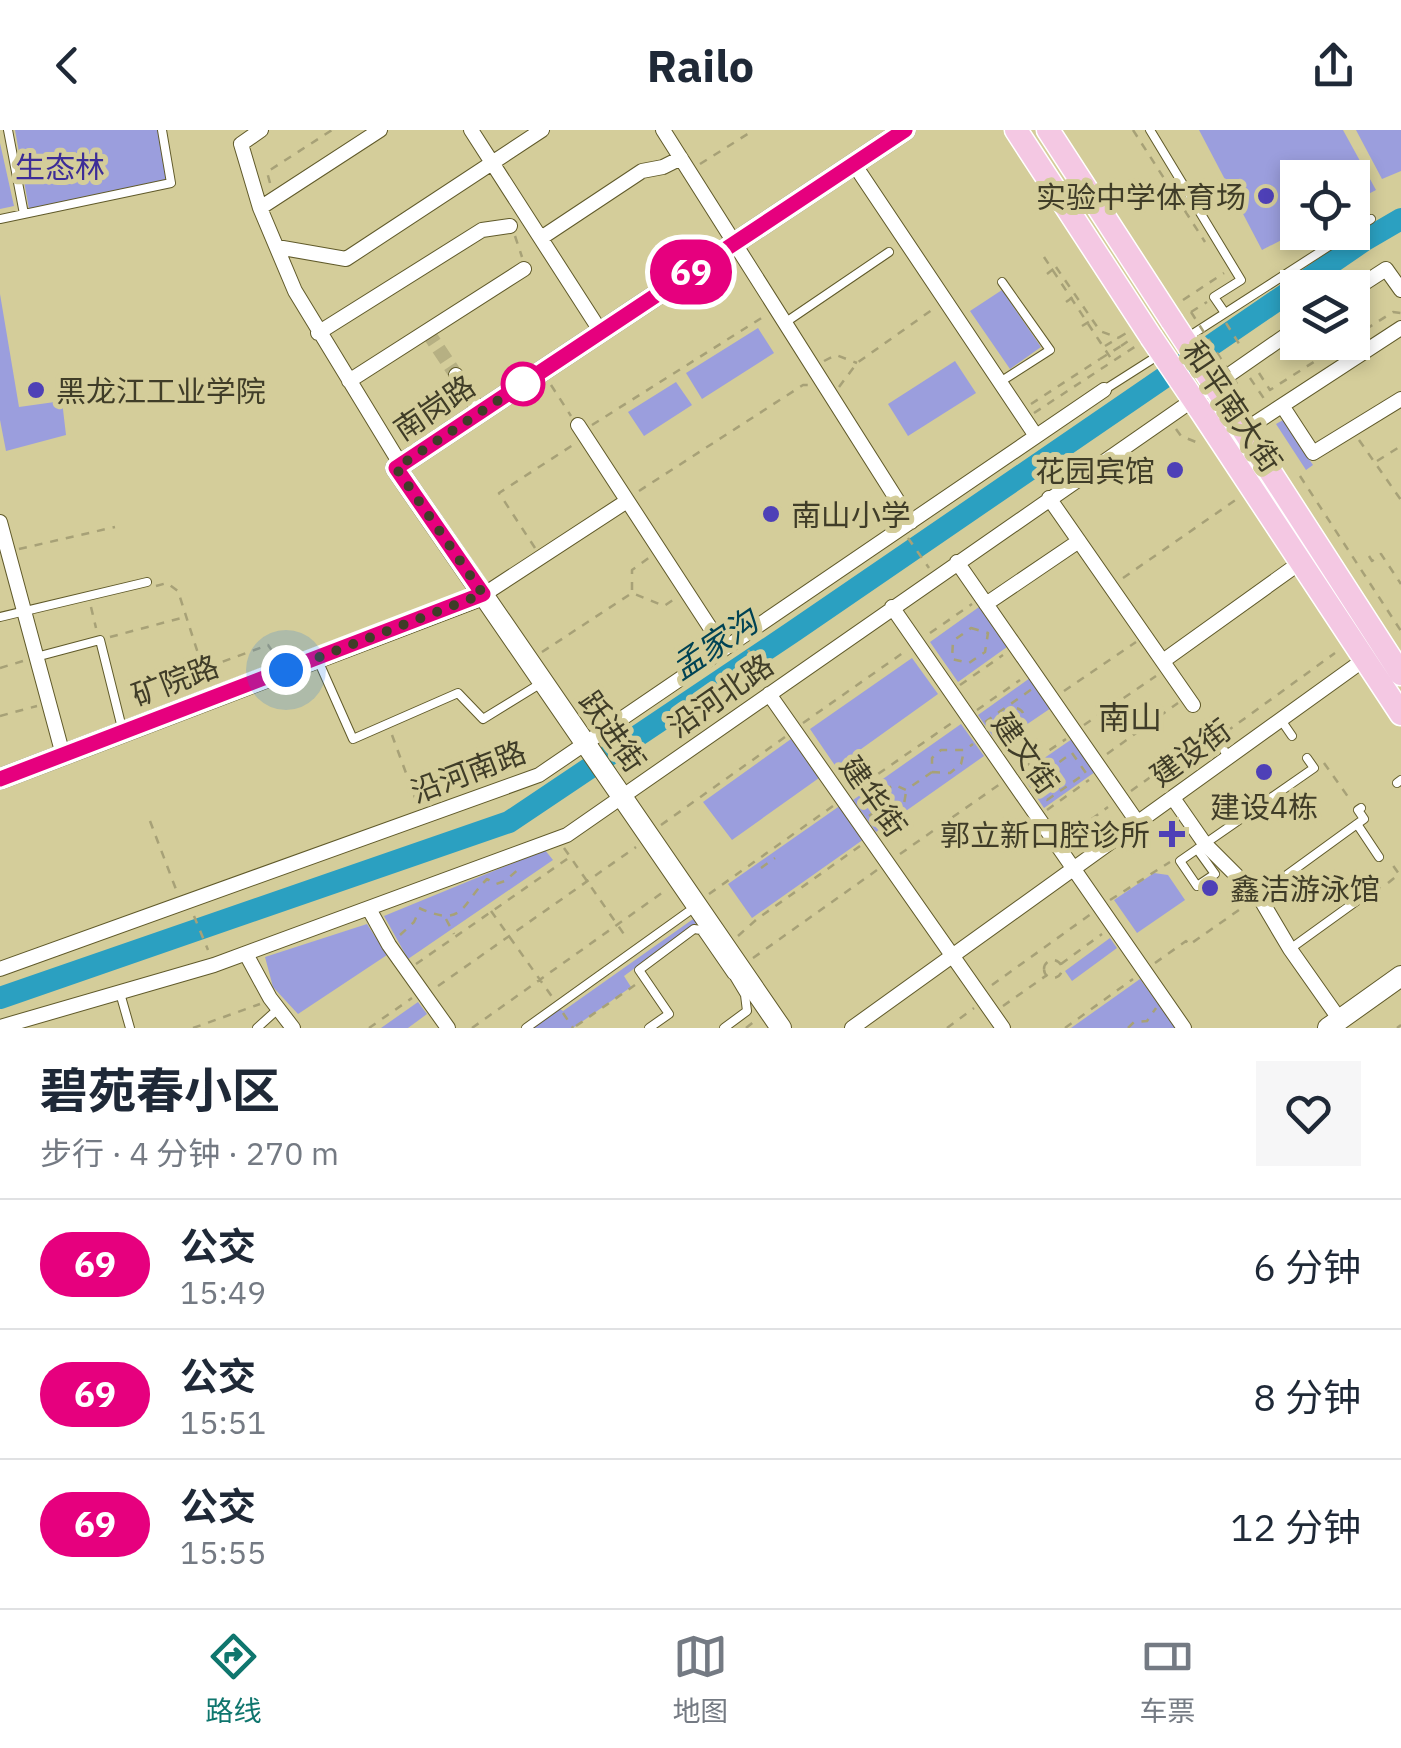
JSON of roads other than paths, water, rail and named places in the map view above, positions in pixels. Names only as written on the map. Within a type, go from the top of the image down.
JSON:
[{"type":"main road","name":"和平南大街","points":[[1016,130],[1137,338],[1199,408],[1401,714]]},
{"type":"main road","name":"和平南大街","points":[[1048,130],[1182,316],[1228,389],[1243,431],[1401,674]]},
{"type":"street","points":[[261,130],[241,144],[260,208],[295,292],[398,467]]},
{"type":"street","points":[[260,208],[380,130]]},
{"type":"street","points":[[471,130],[602,332]]},
{"type":"street","points":[[277,248],[346,259],[542,130]]},
{"type":"street","points":[[663,130],[814,367],[906,525]]},
{"type":"street","name":"南岗路","points":[[398,467],[900,131]]},
{"type":"street","points":[[541,238],[642,172],[681,158]]},
{"type":"street","points":[[854,164],[1000,382],[1027,412],[1036,436]]},
{"type":"street","points":[[318,333],[482,230],[510,226]]},
{"type":"street","points":[[1370,278],[1386,268],[1401,290]]},
{"type":"street","points":[[349,380],[524,269]]},
{"type":"street","points":[[1243,431],[1401,328]]},
{"type":"street","name":"沿河北路","points":[[0,1028],[214,966],[558,838],[1280,338]]},
{"type":"street","points":[[456,375],[480,412]]},
{"type":"street","name":"沿河南路","points":[[0,970],[539,775],[588,747],[724,649],[1104,390]]},
{"type":"street","points":[[1283,407],[1314,453],[1401,399]]},
{"type":"street","points":[[581,431],[724,649]]},
{"type":"street","name":"跃进街","points":[[398,467],[782,1028]]},
{"type":"street","points":[[1049,498],[1161,667],[1190,701]]},
{"type":"street","points":[[483,594],[626,500]]},
{"type":"street","points":[[0,522],[6,556],[24,611],[30,659],[48,702],[63,755]]},
{"type":"street","points":[[984,600],[1079,541]]},
{"type":"street","points":[[957,562],[1076,732],[1095,768],[1138,823]]},
{"type":"street","points":[[1161,667],[1300,562]]},
{"type":"street","name":"矿院路","points":[[0,779],[483,594]]},
{"type":"street","name":"建文街","points":[[892,607],[910,647],[951,692],[1184,1028]]},
{"type":"street","name":"建设街","points":[[852,1028],[1365,660]]},
{"type":"street","name":"建华街","points":[[772,692],[1003,1028]]},
{"type":"street","points":[[1173,798],[1201,846],[1258,896],[1342,1023],[1401,976]]},
{"type":"street","points":[[369,908],[389,945],[448,1028]]},
{"type":"street","points":[[246,954],[293,1028]]},
{"type":"lane","points":[[8,130],[24,214]]},
{"type":"lane","points":[[0,219],[171,183],[162,130]]},
{"type":"lane","points":[[1150,130],[1251,297]]},
{"type":"lane","points":[[1104,390],[1324,250]]},
{"type":"lane","points":[[786,322],[889,252]]},
{"type":"lane","points":[[1223,315],[1214,297],[1240,280]]},
{"type":"lane","points":[[1000,382],[1050,350],[1002,282]]},
{"type":"lane","points":[[0,618],[147,582]]},
{"type":"lane","points":[[30,659],[100,640],[123,732]]},
{"type":"lane","points":[[316,658],[352,739],[458,693],[483,720],[543,682]]},
{"type":"lane","points":[[1281,720],[1292,736]]},
{"type":"lane","points":[[1212,732],[1229,758]]},
{"type":"lane","points":[[1201,846],[1215,874],[1197,886],[1180,861],[1201,846],[1314,768],[1307,758]]},
{"type":"lane","points":[[1258,896],[1364,819],[1360,809]]},
{"type":"lane","points":[[1357,824],[1379,857]]},
{"type":"lane","points":[[1290,949],[1376,887]]},
{"type":"lane","points":[[526,1028],[560,1008],[688,912]]},
{"type":"lane","points":[[649,1028],[670,1014],[639,970],[694,929],[700,930],[741,968],[746,1011],[724,1028]]},
{"type":"lane","points":[[120,993],[130,1028]]},
{"type":"lane","points":[[256,1028],[274,1003]]},
{"type":"waterway","name":"孟家沟","points":[[0,998],[509,822],[1401,219]]},
{"type":"tunnel","points":[[427,331],[456,375]]},
{"type":"place","name":"实验中学体育场","points":[[1266,196]]},
{"type":"place","name":"黑龙江工业学院","points":[[36,390]]},
{"type":"place","name":"花园宾馆","points":[[1175,470]]},
{"type":"place","name":"南山小学","points":[[771,514]]},
{"type":"place","name":"建设4栋","points":[[1264,772]]},
{"type":"place","name":"郭立新口腔诊所","points":[[1172,834]]},
{"type":"place","name":"鑫洁游泳馆","points":[[1210,888]]},
{"type":"district","name":"南山","points":[[1130,717]]},
{"type":"park label","name":"生态林","points":[[60,166]]}]
